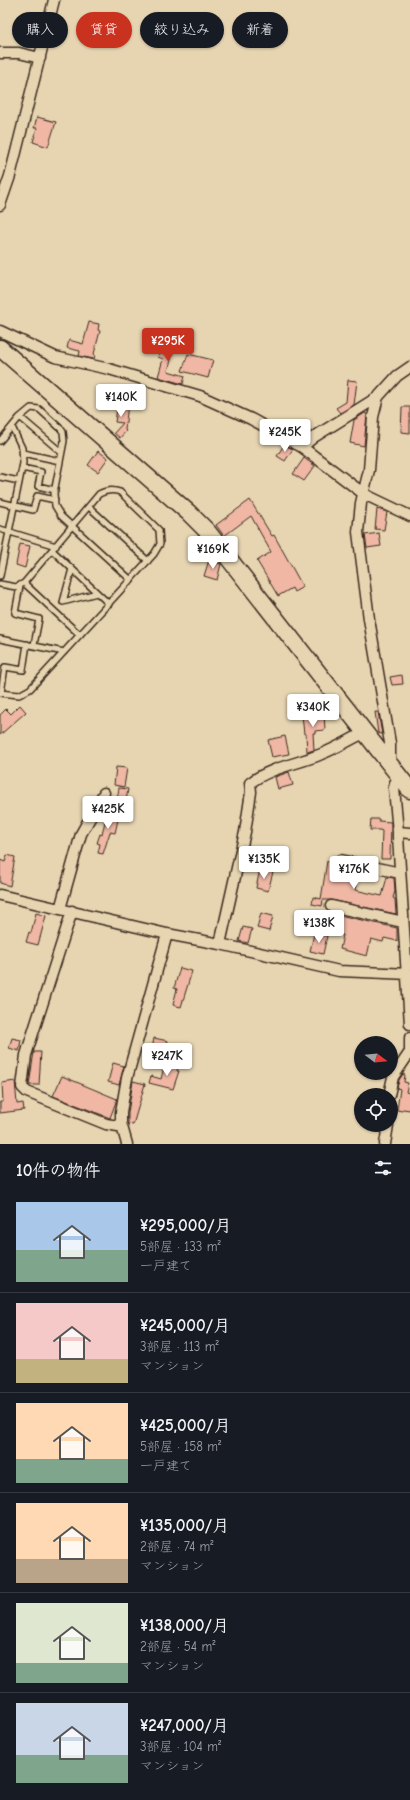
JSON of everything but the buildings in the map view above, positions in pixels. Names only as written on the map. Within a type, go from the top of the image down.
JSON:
[{"type":"main road","points":[[0,348],[189,513],[208,532],[406,784]]},
{"type":"street","points":[[0,205],[10,176],[54,0]]},
{"type":"street","points":[[0,53],[20,53],[40,58]]},
{"type":"street","points":[[0,331],[55,357],[122,373],[200,396],[251,419],[302,447],[364,494],[410,516]]},
{"type":"street","points":[[302,447],[310,440],[378,397],[397,376],[410,367]]},
{"type":"street","points":[[378,397],[373,417],[369,470],[361,503],[358,532],[369,619],[390,743],[390,756],[388,761]]},
{"type":"street","points":[[220,944],[246,832],[251,792],[250,783],[255,779],[286,766],[328,751],[366,732]]},
{"type":"street","points":[[406,784],[395,783],[394,788],[408,974],[410,1024]]},
{"type":"street","points":[[60,909],[81,834],[104,793]]},
{"type":"street","points":[[398,832],[410,833]]},
{"type":"street","points":[[341,860],[400,873]]},
{"type":"street","points":[[0,895],[167,934],[220,944],[339,971],[408,974]]},
{"type":"street","points":[[331,906],[403,922]]},
{"type":"street","points":[[72,911],[26,1055],[22,1087],[27,1092],[93,1120],[114,1126],[118,1126],[121,1123]]},
{"type":"street","points":[[128,1144],[121,1123],[121,1112],[127,1078],[167,934]]},
{"type":"street","points":[[391,1088],[393,1077],[410,1052],[410,1038]]},
{"type":"street","points":[[385,1144],[387,1132]]},
{"type":"lane","points":[[0,441],[20,417],[31,408],[43,411],[64,432],[64,441],[55,490],[55,506],[58,512],[131,580]]},
{"type":"lane","points":[[20,417],[61,452]]},
{"type":"lane","points":[[0,576],[2,555],[22,468],[23,453],[12,427]]},
{"type":"lane","points":[[23,453],[60,461]]},
{"type":"lane","points":[[22,468],[41,472],[38,486],[55,490]]},
{"type":"lane","points":[[0,477],[19,482]]},
{"type":"lane","points":[[27,644],[23,670],[5,667],[0,693],[16,695],[25,693],[158,549],[160,544],[159,530],[120,492],[113,490],[104,491],[99,494],[22,585],[15,613],[39,619],[34,645]]},
{"type":"lane","points":[[0,502],[33,510],[37,496],[54,500]]},
{"type":"lane","points":[[88,507],[148,561]]},
{"type":"lane","points":[[0,529],[54,548],[72,569],[108,604]]},
{"type":"lane","points":[[72,569],[63,602],[97,593]]},
{"type":"lane","points":[[0,584],[22,585],[80,635]]},
{"type":"lane","points":[[0,639],[64,652]]}]
